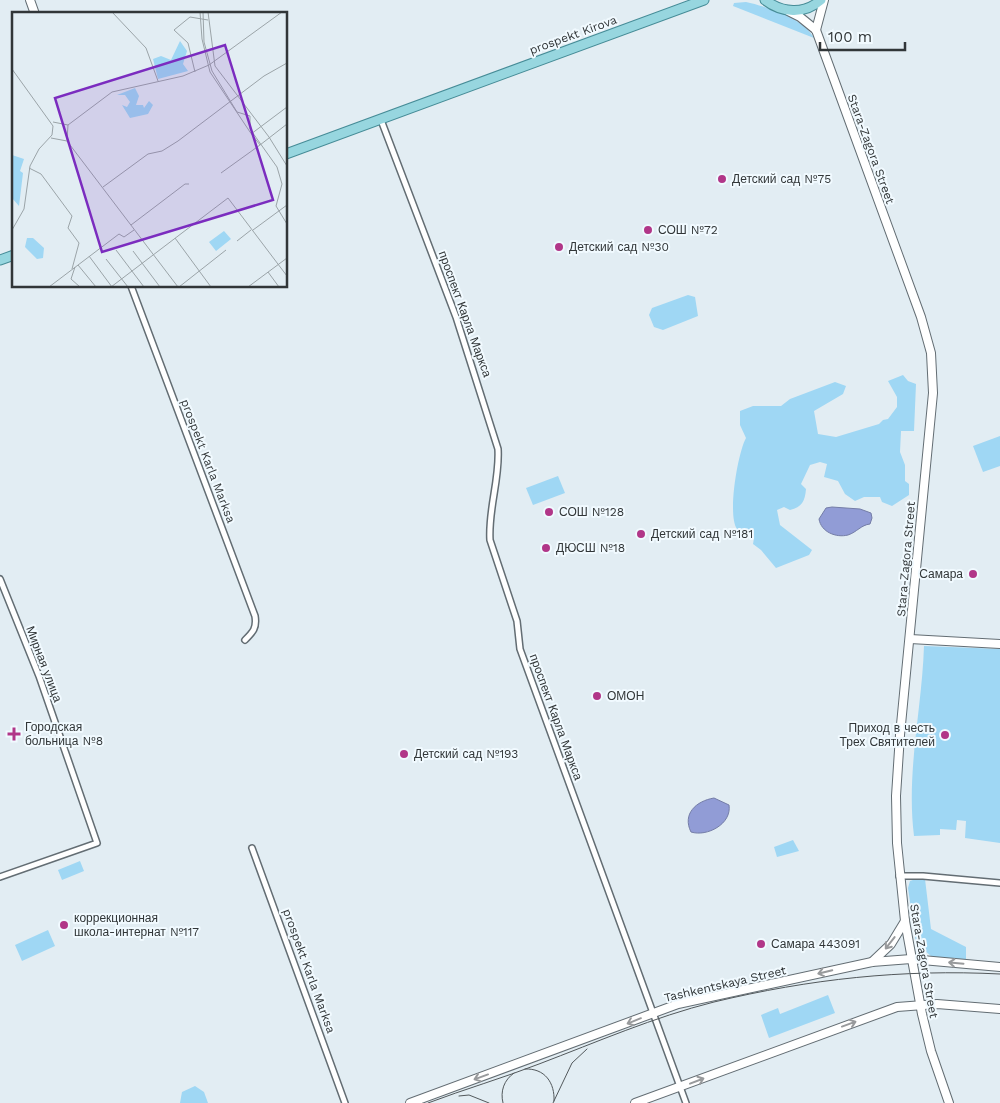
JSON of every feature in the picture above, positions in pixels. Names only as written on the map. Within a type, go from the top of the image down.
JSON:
[{"type":"main road","points":[[30,0],[34,12]]},
{"type":"main road","name":"prospekt Kirova","points":[[288,153],[704,0]]},
{"type":"main road","points":[[765,0],[800,17],[816,30],[822,0]]},
{"type":"main road","points":[[788,11],[810,8],[822,0]]},
{"type":"main road","name":"Stara-Zagora Street","points":[[816,30],[921,317],[931,353],[932,410],[896,796],[899,876],[911,959],[931,1051],[949,1103]]},
{"type":"main road","points":[[0,260],[12,256]]},
{"type":"main road","points":[[910,639],[1000,644]]},
{"type":"main road","points":[[872,962],[891,944],[905,921]]},
{"type":"main road","name":"Tashkentskaya Street","points":[[410,1103],[678,1004],[872,962],[911,959],[1000,967]]},
{"type":"main road","points":[[635,1103],[896,1007],[937,1004],[1000,1009]]},
{"type":"main road","points":[[431,1095],[434,1103]]},
{"type":"street","name":"проспект Карла Маркса","points":[[381,120],[456,317],[498,449],[490,540],[517,621],[520,649],[686,1103]]},
{"type":"street","name":"prospekt Karla Marksa","points":[[132,288],[255,616],[257,624],[253,632],[244,640]]},
{"type":"street","name":"Мирная улица","points":[[0,579],[39,676],[97,843],[0,877]]},
{"type":"street","name":"prospekt Karla Marksa","points":[[252,848],[345,1103]]},
{"type":"street","points":[[899,876],[924,876],[1000,883]]},
{"type":"shaded area","points":[[746,2],[784,14],[802,25],[814,38],[733,6],[734,3]]},
{"type":"shaded area","points":[[688,295],[695,297],[698,316],[663,330],[654,327],[649,315],[652,308]]},
{"type":"shaded area","points":[[903,375],[908,381],[916,384],[914,431],[901,431],[900,452],[905,465],[905,481],[909,484],[909,495],[892,506],[882,502],[880,497],[864,497],[855,501],[845,494],[838,481],[824,477],[827,464],[820,462],[810,465],[801,484],[806,489],[802,503],[790,510],[784,507],[777,510],[780,525],[812,550],[809,555],[776,568],[761,550],[753,544],[754,538],[737,529],[734,522],[733,498],[737,469],[746,438],[740,425],[740,411],[753,406],[781,406],[790,399],[835,382],[846,386],[843,394],[814,411],[818,434],[836,437],[879,424],[883,420],[888,419],[897,407],[897,397],[888,381]]},
{"type":"shaded area","points":[[1000,436],[1000,466],[983,472],[973,446]]},
{"type":"shaded area","points":[[558,476],[565,493],[533,505],[526,488]]},
{"type":"shaded area","points":[[826,508],[860,509],[871,513],[870,524],[848,535],[834,535],[826,531],[820,524],[819,519]]},
{"type":"shaded area","points":[[924,646],[1000,649],[1000,843],[965,838],[966,821],[957,820],[956,830],[940,829],[940,835],[914,836],[912,812],[913,764]]},
{"type":"shaded area","points":[[714,798],[729,805],[727,818],[711,831],[704,833],[691,832],[688,820],[692,809],[702,802]]},
{"type":"shaded area","points":[[793,840],[799,851],[777,857],[774,847]]},
{"type":"shaded area","points":[[80,861],[84,871],[62,880],[58,870]]},
{"type":"shaded area","points":[[919,878],[925,879],[931,929],[966,947],[966,961],[940,959],[931,956],[916,943],[908,888],[910,881]]},
{"type":"shaded area","points":[[48,930],[55,946],[22,961],[15,945]]},
{"type":"shaded area","points":[[828,995],[835,1013],[769,1038],[761,1015],[778,1008],[780,1014]]},
{"type":"shaded area","points":[[195,1086],[204,1092],[208,1103],[180,1103],[182,1092]]},
{"type":"tram line","points":[[428,1103],[525,1069],[648,1022],[714,1002],[785,987],[856,978],[927,973],[1000,974]]},
{"type":"tram line","points":[[553,1103],[572,1063],[587,1049]]},
{"type":"tram line","points":[[525,1069],[538,1071],[547,1078],[553,1088],[554,1101]]},
{"type":"tram line","points":[[503,1103],[502,1094],[504,1086],[514,1073]]},
{"type":"tram line","points":[[459,1096],[469,1095],[489,1103]]},
{"type":"place","name":"Детский сад №75","points":[[722,179]]},
{"type":"place","name":"СОШ №72","points":[[648,230]]},
{"type":"place","name":"Детский сад №30","points":[[559,247]]},
{"type":"place","name":"СОШ №128","points":[[549,512]]},
{"type":"place","name":"Детский сад №181","points":[[641,534]]},
{"type":"place","name":"ДЮСШ №18","points":[[546,548]]},
{"type":"place","name":"Самара","points":[[973,574]]},
{"type":"place","name":"ОМОН","points":[[597,696]]},
{"type":"place","name":"Городская больница №8","points":[[14,734]]},
{"type":"place","name":"Приход в честь Трех Святителей","points":[[945,735]]},
{"type":"place","name":"Детский сад №193","points":[[404,754]]},
{"type":"place","name":"коррекционная школа-интернат №117","points":[[64,925]]},
{"type":"place","name":"Самара 443091","points":[[761,944]]}]
